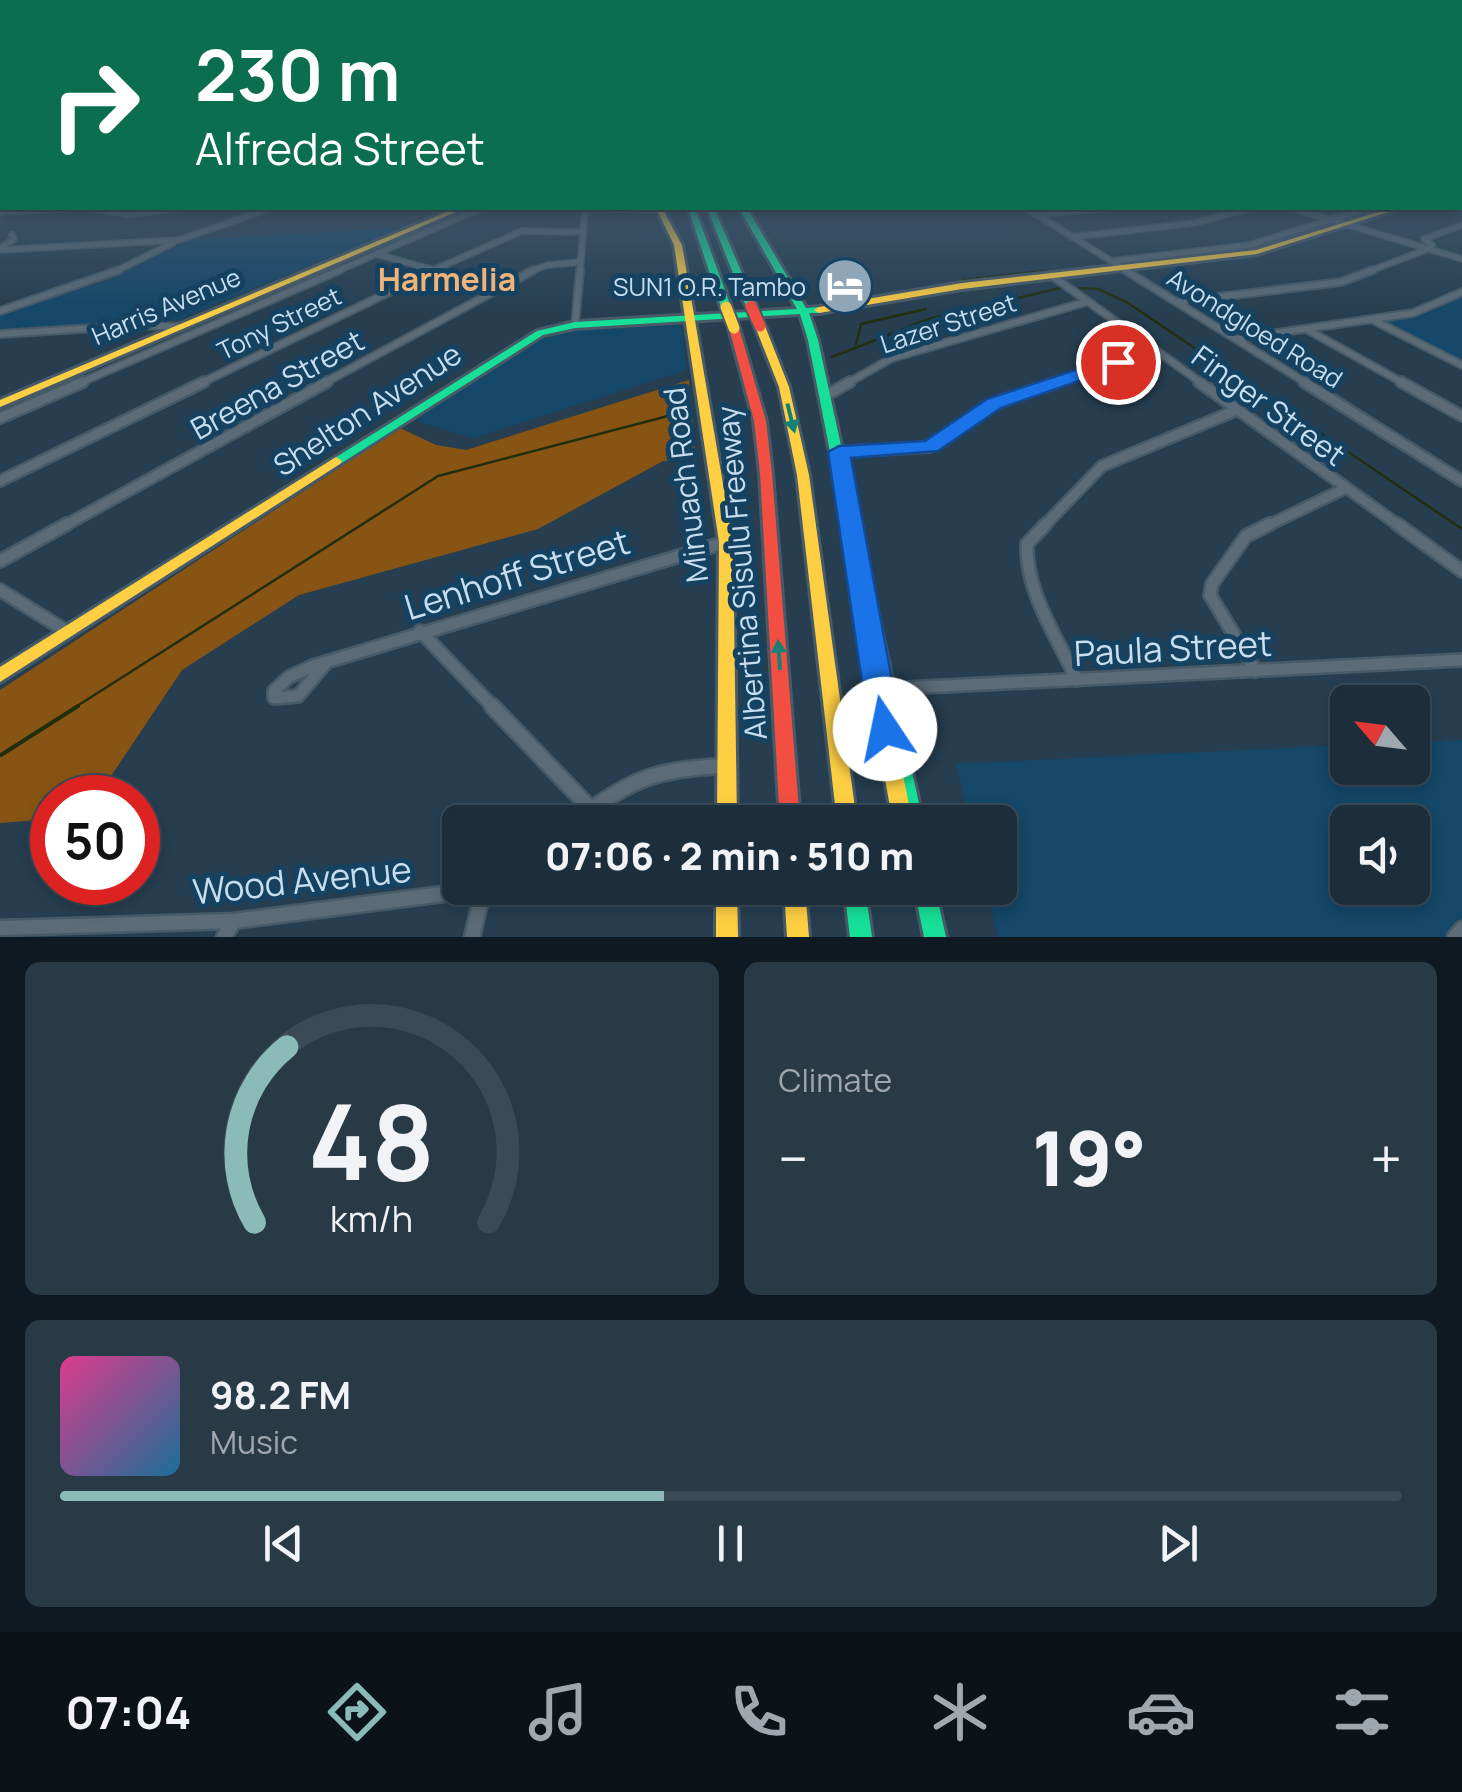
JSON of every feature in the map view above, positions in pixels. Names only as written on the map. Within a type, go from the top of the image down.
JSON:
[{"type":"main road","name":"Harris Avenue","points":[[0,404],[418,227]]},
{"type":"main road","name":"Minuach Road","points":[[670,227],[676,236],[726,542],[727,805]]},
{"type":"main road","name":"Albertina Sisulu Freeway","points":[[697,227],[734,328],[760,420],[789,805]]},
{"type":"main road","name":"Albertina Sisulu Freeway","points":[[720,227],[784,387],[804,474],[845,805]]},
{"type":"main road","points":[[754,227],[804,312],[827,395],[859,563],[858,583],[906,805]]},
{"type":"main road","name":"Shelton Avenue","points":[[0,675],[527,340],[552,329],[804,312],[1116,264],[1258,252],[1326,227]]},
{"type":"main road","points":[[727,905],[727,937]]},
{"type":"main road","points":[[795,905],[798,937]]},
{"type":"main road","points":[[857,905],[861,937]]},
{"type":"main road","points":[[928,905],[935,937]]},
{"type":"street","points":[[0,311],[102,278],[180,240],[218,227]]},
{"type":"street","points":[[0,418],[439,227]]},
{"type":"street","points":[[575,325],[583,227]]},
{"type":"street","name":"Avondgloed Road","points":[[1057,227],[1462,482]]},
{"type":"street","points":[[1072,236],[1159,227]]},
{"type":"street","points":[[1355,227],[1462,259]]},
{"type":"street","points":[[1178,302],[1341,282],[1428,249],[1432,245],[1424,239],[1457,227]]},
{"type":"street","name":"Tony Street","points":[[0,481],[513,232],[583,232]]},
{"type":"street","points":[[0,249],[14,239],[12,234]]},
{"type":"street","points":[[0,249],[180,240]]},
{"type":"street","points":[[376,254],[434,270]]},
{"type":"street","name":"Breena Street","points":[[0,562],[531,270],[580,262]]},
{"type":"street","name":"Finger Street","points":[[1051,275],[1462,570]]},
{"type":"street","points":[[1235,339],[1413,314],[1462,292]]},
{"type":"street","name":"Lazer Street","points":[[827,395],[892,358],[1086,302]]},
{"type":"street","points":[[1372,320],[1462,365]]},
{"type":"street","points":[[0,334],[141,325],[180,327]]},
{"type":"street","points":[[1305,328],[1462,416]]},
{"type":"street","points":[[839,452],[930,447],[998,402],[1154,350]]},
{"type":"street","points":[[1077,680],[1031,574],[1024,554],[1026,544],[1099,468],[1237,410]]},
{"type":"street","points":[[1256,671],[1214,608],[1212,584],[1246,536],[1346,488]]},
{"type":"street","name":"Lenhoff Street","points":[[326,663],[726,542]]},
{"type":"street","points":[[0,590],[68,632]]},
{"type":"street","points":[[420,632],[587,805]]},
{"type":"street","name":"Paula Street","points":[[882,690],[1462,660]]},
{"type":"street","points":[[596,805],[622,783],[647,772],[727,766]]},
{"type":"street","name":"Wood Avenue","points":[[0,928],[15,932],[234,921],[442,895]]},
{"type":"street","points":[[472,937],[481,905]]},
{"type":"street","points":[[224,937],[234,921]]},
{"type":"street","points":[[1455,937],[1462,929]]},
{"type":"shaded area","points":[[400,228],[180,319],[0,332],[0,315],[113,278],[189,240]]},
{"type":"shaded area","points":[[1462,292],[1462,363],[1379,320]]},
{"type":"shaded area","points":[[682,325],[686,370],[474,438],[412,420],[555,331]]},
{"type":"shaded area","points":[[689,380],[696,460],[663,461],[538,529],[299,595],[182,670],[112,775],[30,775],[30,821],[0,823],[0,690],[400,428],[436,445],[466,450]]},
{"type":"shaded area","points":[[1462,740],[1462,937],[998,937],[990,905],[1017,905],[1017,805],[966,805],[956,764],[1330,746],[1330,785],[1430,785],[1430,741]]},
{"type":"waterway","points":[[963,280],[1043,271]]},
{"type":"waterway","points":[[832,357],[929,319],[1060,288]]},
{"type":"waterway","points":[[1079,288],[1098,289],[1128,303],[1462,529]]},
{"type":"waterway","points":[[856,344],[861,324],[926,309]]},
{"type":"waterway","points":[[74,708],[438,476],[687,411]]},
{"type":"waterway","points":[[1,755],[78,706]]},
{"type":"traffic: fast","points":[[698,227],[726,307]]},
{"type":"traffic: fast","points":[[718,227],[751,306]]},
{"type":"traffic: fast","points":[[754,227],[804,313],[813,340],[909,805]]},
{"type":"traffic: fast","points":[[336,461],[540,333],[575,325],[819,310]]},
{"type":"traffic: fast","points":[[857,905],[861,937]]},
{"type":"traffic: fast","points":[[928,905],[935,937]]},
{"type":"traffic: slow","points":[[0,404],[417,227]]},
{"type":"traffic: slow","points":[[669,227],[678,245],[726,542],[727,805]]},
{"type":"traffic: slow","points":[[819,310],[962,286],[1257,252],[1337,227]]},
{"type":"traffic: slow","points":[[726,307],[734,328]]},
{"type":"traffic: slow","points":[[760,326],[784,387],[803,475],[845,805]]},
{"type":"traffic: slow","points":[[0,675],[336,461]]},
{"type":"traffic: slow","points":[[869,644],[900,805]]},
{"type":"traffic: slow","points":[[727,905],[727,937]]},
{"type":"traffic: slow","points":[[796,905],[798,937]]},
{"type":"traffic: jam","points":[[751,306],[760,326]]},
{"type":"traffic: jam","points":[[734,328],[760,421],[766,473],[789,805]]},
{"type":"place","name":"SUN1 O.R. Tambo","points":[[845,286]]},
{"type":"district","name":"Harmelia","points":[[447,279]]},
{"type":"route","points":[[885,729],[839,452],[930,447],[994,404],[1118,362]]}]
